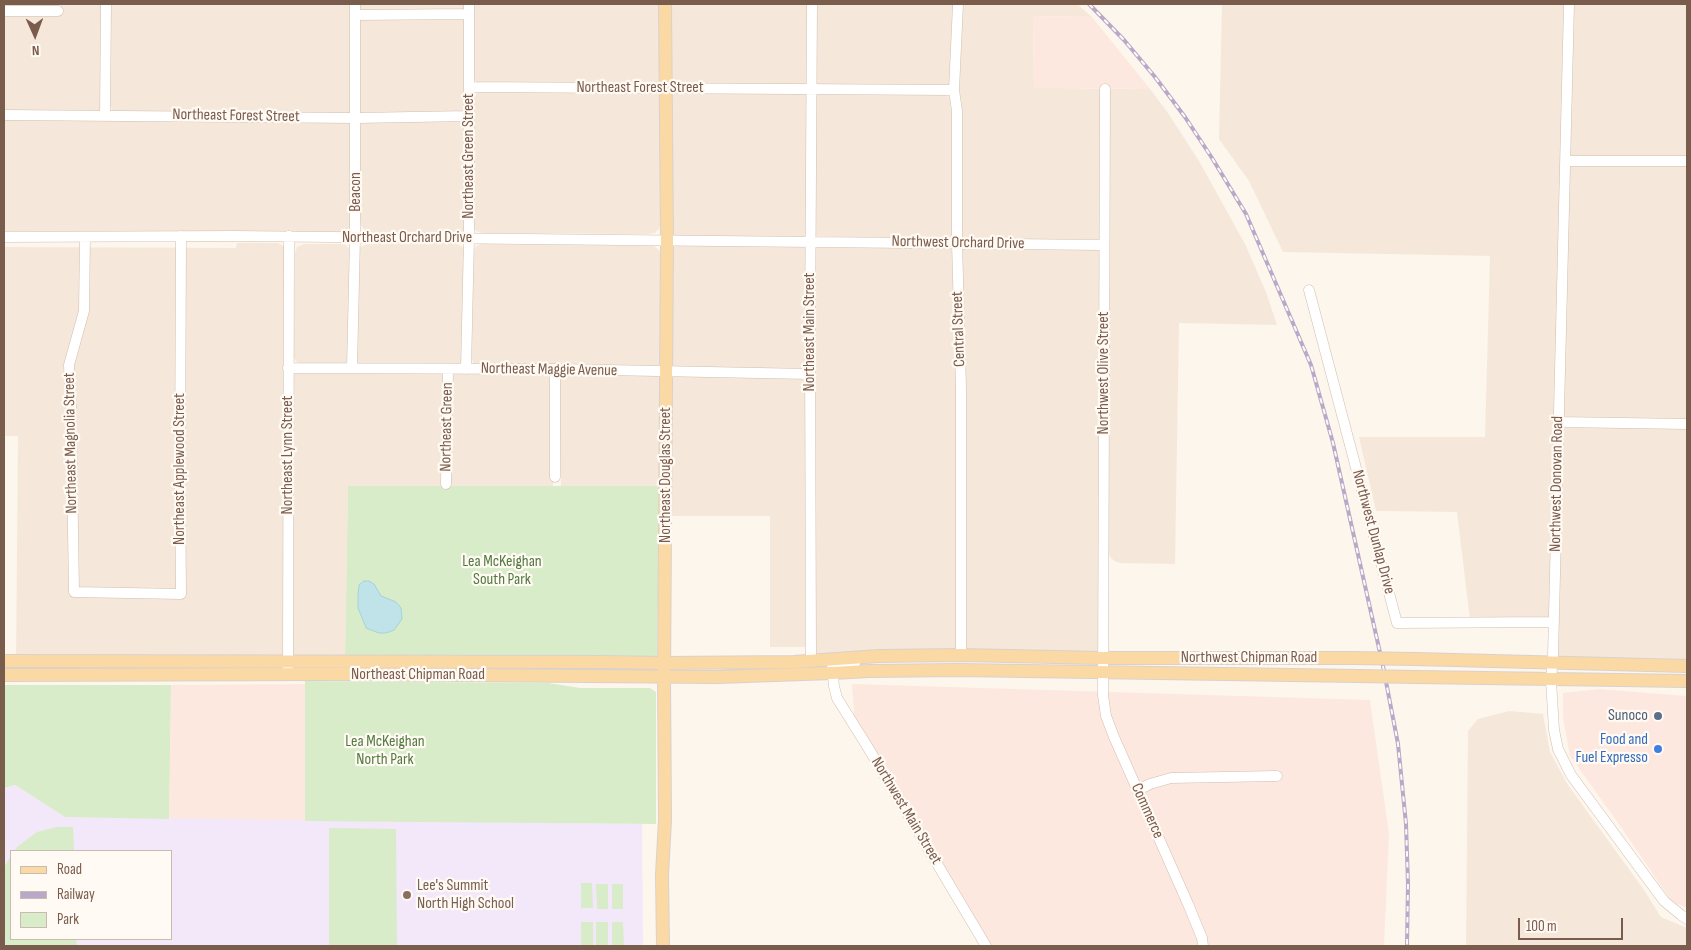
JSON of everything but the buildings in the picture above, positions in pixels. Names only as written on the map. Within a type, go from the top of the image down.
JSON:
[{"type":"main road","name":"Northeast Douglas Street","points":[[663,946],[666,372],[665,4]]},
{"type":"main road","name":"Northwest Chipman Road","points":[[811,660],[879,656],[961,655],[1102,658],[1354,658],[1687,666]]},
{"type":"main road","name":"Northeast Chipman Road","points":[[4,675],[601,662],[665,664],[794,662],[811,660]]},
{"type":"main road","name":"Northeast Chipman Road","points":[[4,661],[664,677],[832,673]]},
{"type":"main road","name":"Northwest Chipman Road","points":[[832,673],[889,670],[1687,681]]},
{"type":"street","points":[[105,115],[106,4]]},
{"type":"street","name":"Beacon","points":[[352,368],[356,118],[355,4]]},
{"type":"street","name":"Northeast Main Street","points":[[811,660],[812,4]]},
{"type":"street","name":"Central Street","points":[[958,4],[954,90],[957,111],[957,242],[961,388],[961,655]]},
{"type":"street","name":"Northwest Donovan Road","points":[[1569,4],[1553,664],[1551,680],[1554,730],[1558,749],[1571,775],[1664,901],[1687,919]]},
{"type":"street","points":[[356,15],[469,9]]},
{"type":"street","name":"Northeast Green Street","points":[[466,369],[469,238],[469,9]]},
{"type":"street","points":[[4,11],[58,11]]},
{"type":"street","name":"Northeast Forest Street","points":[[469,87],[954,90]]},
{"type":"street","name":"Northwest Olive Street","points":[[1102,672],[1106,89]]},
{"type":"street","name":"Northeast Forest Street","points":[[4,115],[356,118],[468,116]]},
{"type":"street","points":[[1566,161],[1687,162]]},
{"type":"street","name":"Northeast Applewood Street","points":[[74,592],[181,594],[181,236]]},
{"type":"street","name":"Northeast Orchard Drive","points":[[4,237],[288,236],[811,241]]},
{"type":"street","name":"Northeast Lynn Street","points":[[288,236],[288,668]]},
{"type":"street","name":"Northeast Magnolia Street","points":[[74,592],[72,406],[69,365],[84,311],[85,237]]},
{"type":"street","name":"Northwest Orchard Drive","points":[[811,241],[1104,245]]},
{"type":"street","name":"Northwest Dunlap Drive","points":[[1309,290],[1397,624],[1554,622]]},
{"type":"street","name":"Northeast Maggie Avenue","points":[[288,368],[555,369],[810,374]]},
{"type":"street","points":[[555,369],[555,476]]},
{"type":"street","name":"Northeast Green","points":[[446,484],[448,370]]},
{"type":"street","points":[[1558,422],[1687,424]]},
{"type":"street","points":[[832,673],[834,666],[866,662],[879,656]]},
{"type":"street","name":"Commerce","points":[[1102,672],[1102,695],[1106,716],[1188,904],[1204,946]]},
{"type":"street","name":"Northwest Main Street","points":[[832,673],[837,698],[868,746],[986,946]]},
{"type":"street","points":[[1138,790],[1150,784],[1171,778],[1277,776]]},
{"type":"shaded area","points":[[4,4],[103,4],[103,107],[100,111],[4,112]]},
{"type":"shaded area","points":[[110,4],[352,4],[352,111],[350,113],[113,112],[109,102]]},
{"type":"shaded area","points":[[359,4],[467,4],[466,10],[364,11],[361,10]]},
{"type":"shaded area","points":[[474,4],[662,4],[661,82],[658,84],[478,83],[474,77]]},
{"type":"shaded area","points":[[671,4],[809,4],[807,83],[672,84]]},
{"type":"shaded area","points":[[816,4],[955,4],[950,84],[948,86],[817,86],[815,82]]},
{"type":"shaded area","points":[[960,4],[1077,4],[1092,17],[1033,16],[1034,87],[1103,89],[1100,239],[964,239],[961,236],[958,85]]},
{"type":"shaded area","points":[[1222,4],[1687,4],[1687,665],[1559,660],[1556,654],[1556,628],[1471,628],[1457,512],[1376,511],[1359,437],[1485,437],[1490,256],[1283,252],[1249,181],[1219,139]]},
{"type":"shaded area","points":[[1033,16],[1092,17],[1150,89],[1034,88]]},
{"type":"shaded area","points":[[465,19],[465,112],[359,112],[360,20]]},
{"type":"shaded area","points":[[1109,89],[1150,89],[1168,113],[1199,161],[1245,244],[1266,292],[1277,325],[1179,323],[1175,564],[1122,563],[1116,562],[1108,553]]},
{"type":"shaded area","points":[[478,91],[659,94],[661,223],[659,229],[655,233],[647,234],[482,233],[476,231],[473,225],[474,98]]},
{"type":"shaded area","points":[[673,93],[806,93],[806,234],[804,236],[674,236],[671,233],[671,95]]},
{"type":"shaded area","points":[[815,94],[945,94],[950,98],[952,101],[952,237],[948,239],[816,236],[814,232]]},
{"type":"shaded area","points":[[4,118],[350,121],[350,230],[346,232],[4,231]]},
{"type":"shaded area","points":[[365,121],[460,122],[464,125],[465,229],[463,231],[458,233],[369,233],[365,231],[361,225],[360,218],[359,125]]},
{"type":"shaded area","points":[[237,243],[278,243],[285,247],[286,373],[444,373],[444,486],[348,486],[345,661],[16,661],[18,436],[4,436],[4,247],[236,248]]},
{"type":"shaded area","points":[[304,244],[342,244],[346,245],[350,250],[348,359],[345,364],[298,364],[294,358],[295,253],[297,247]]},
{"type":"shaded area","points":[[366,244],[457,244],[463,247],[465,250],[464,358],[461,365],[360,365],[355,360],[358,249]]},
{"type":"shaded area","points":[[481,244],[654,246],[659,250],[661,257],[660,364],[655,367],[474,364],[472,359],[473,253],[476,246]]},
{"type":"shaded area","points":[[672,245],[801,245],[806,248],[806,366],[802,369],[673,367],[670,363]]},
{"type":"shaded area","points":[[815,247],[1099,250],[1099,651],[1096,656],[820,661],[814,652]]},
{"type":"shaded area","points":[[550,373],[553,378],[553,486],[450,486],[452,378],[454,374]]},
{"type":"shaded area","points":[[562,373],[658,376],[660,379],[660,486],[561,486],[559,377]]},
{"type":"shaded area","points":[[675,376],[801,377],[806,382],[805,647],[770,647],[770,516],[670,516],[672,378]]},
{"type":"shaded area","points":[[306,684],[305,821],[169,819],[171,685]]},
{"type":"shaded area","points":[[852,684],[1370,700],[1389,834],[1384,946],[987,946],[855,727]]},
{"type":"shaded area","points":[[1599,689],[1687,696],[1687,908],[1672,902],[1570,756],[1563,718],[1563,693]]},
{"type":"shaded area","points":[[1509,711],[1543,714],[1550,752],[1568,785],[1644,890],[1661,917],[1687,928],[1687,946],[1466,946],[1468,731],[1478,719]]},
{"type":"shaded area","name":"Lee's Summit North High School","points":[[15,785],[65,817],[642,824],[643,946],[4,946],[4,788]]},
{"type":"green space","name":"Lea McKeighan South Park","points":[[348,486],[660,486],[657,657],[345,657]]},
{"type":"green space","name":"Lea McKeighan North Park","points":[[305,681],[548,683],[580,688],[650,688],[656,692],[656,824],[305,821]]},
{"type":"green space","points":[[4,685],[171,685],[169,819],[65,817],[15,785],[4,788]]},
{"type":"green space","points":[[57,827],[73,827],[74,850],[15,850],[37,832]]},
{"type":"green space","points":[[329,828],[396,829],[397,946],[329,946]]},
{"type":"green space","points":[[10,858],[10,940],[76,940],[77,946],[6,946],[4,935],[5,866]]},
{"type":"green space","points":[[581,883],[592,883],[593,908],[581,908]]},
{"type":"green space","points":[[596,884],[608,884],[608,909],[597,909]]},
{"type":"green space","points":[[612,884],[623,884],[623,909],[612,909]]},
{"type":"green space","points":[[581,922],[593,922],[593,946],[581,946]]},
{"type":"green space","points":[[596,922],[608,922],[608,946],[596,946]]},
{"type":"green space","points":[[612,922],[623,922],[624,946],[612,946]]},
{"type":"water","points":[[364,581],[374,584],[381,596],[396,602],[401,608],[402,619],[394,630],[379,633],[366,628],[358,608],[359,585]]},
{"type":"railway","points":[[1089,4],[1124,40],[1155,77],[1185,117],[1212,158],[1246,214],[1311,365],[1333,443],[1383,666],[1398,744],[1406,824],[1408,884],[1407,946]]},
{"type":"place","name":"Sunoco","points":[[1658,716]]},
{"type":"place","name":"Food and Fuel Expresso","points":[[1658,749]]},
{"type":"place","name":"Lee's Summit North High School","points":[[407,895]]}]
